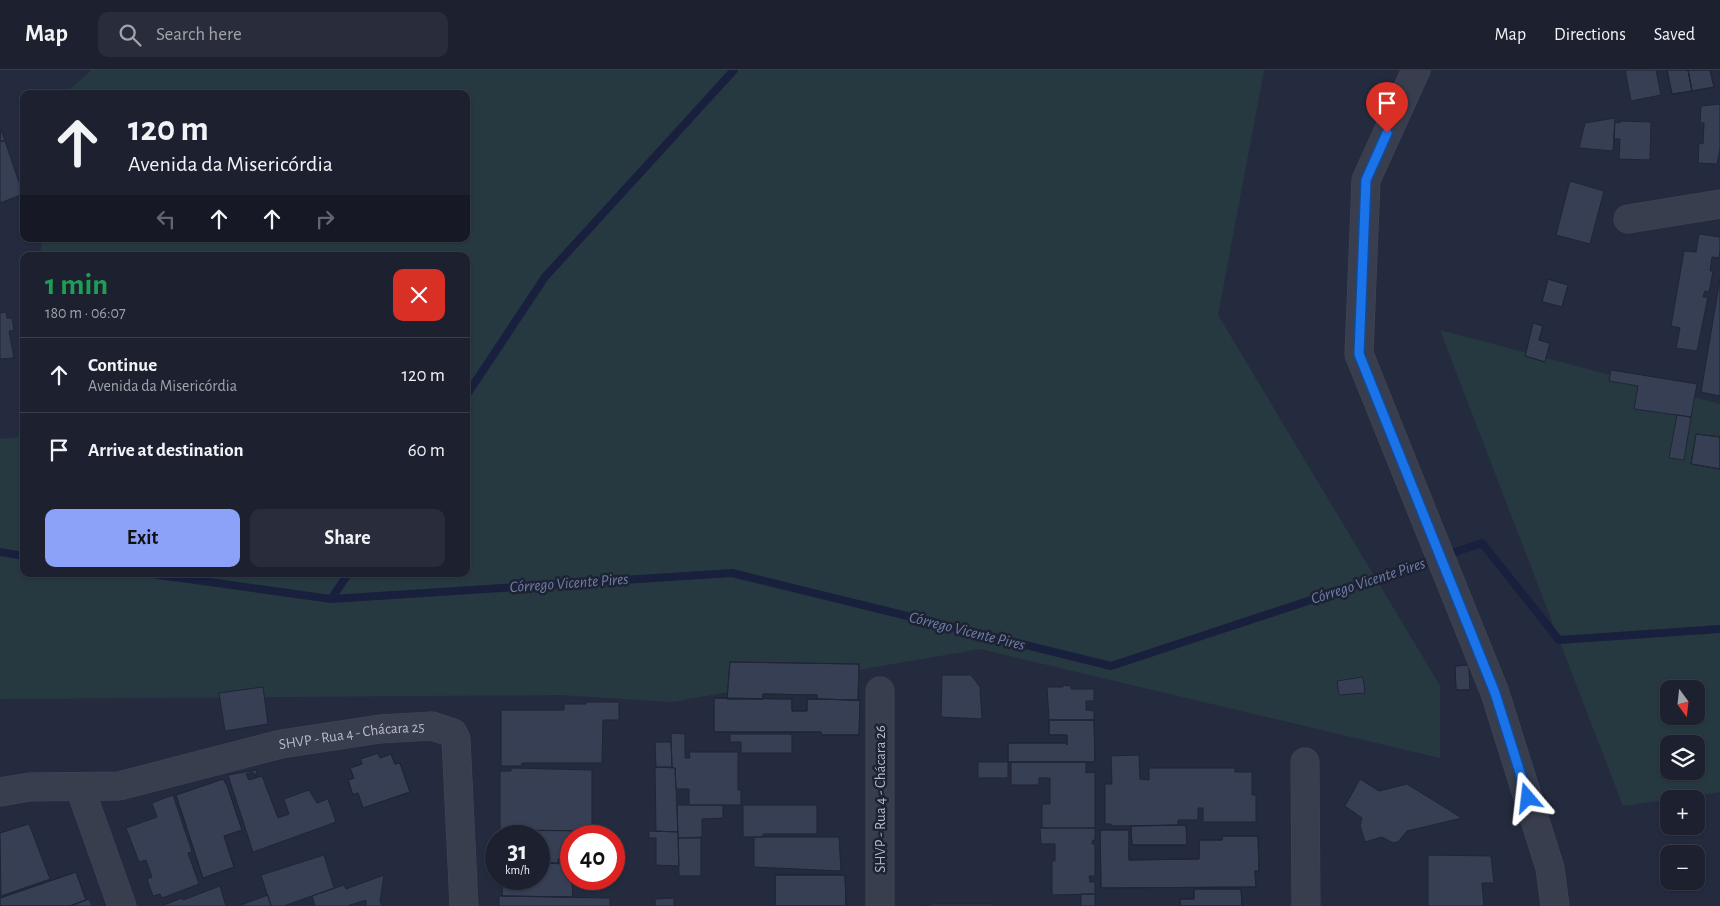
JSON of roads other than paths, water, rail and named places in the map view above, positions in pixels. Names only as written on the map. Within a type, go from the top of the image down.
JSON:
[{"type":"street","points":[[1416,70],[1366,180],[1359,354],[1495,693],[1550,868],[1555,906]]},
{"type":"street","points":[[1628,219],[1720,204]]},
{"type":"street","name":"SHVP - Rua 4 - Chácara 26","points":[[880,691],[880,906]]},
{"type":"street","name":"SHVP - Rua 4 - Chácara 25","points":[[0,792],[30,787],[80,788],[119,786],[281,744],[409,726],[441,728],[453,733],[458,747],[464,906]]},
{"type":"street","points":[[1305,762],[1306,906]]},
{"type":"street","points":[[80,788],[122,906]]},
{"type":"waterway","points":[[470,390],[545,277],[734,70]]},
{"type":"waterway","name":"Córrego Vicente Pires","points":[[1446,555],[1482,543],[1559,640],[1720,629]]},
{"type":"waterway","name":"Córrego Vicente Pires","points":[[0,552],[20,555]]},
{"type":"waterway","name":"Córrego Vicente Pires","points":[[173,577],[331,599],[732,573],[1111,666],[1435,559]]},
{"type":"waterway","points":[[331,599],[346,577]]}]
